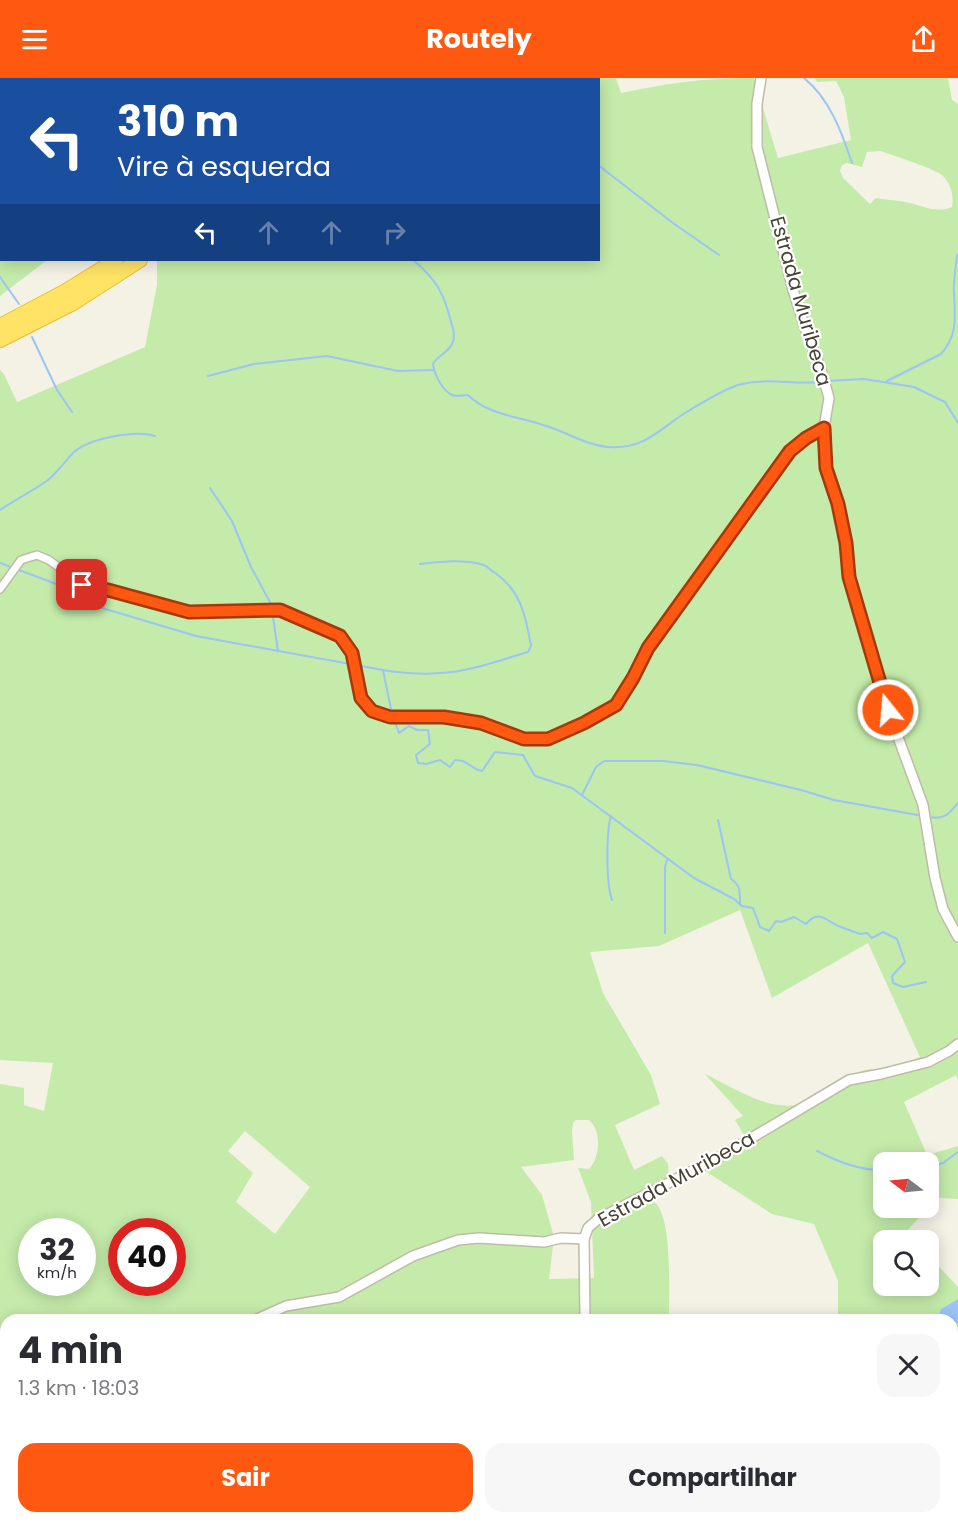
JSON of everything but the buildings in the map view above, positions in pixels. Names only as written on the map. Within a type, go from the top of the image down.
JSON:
[{"type":"highway","points":[[0,326],[66,291],[114,261]]},
{"type":"highway","points":[[0,340],[73,303],[138,261]]},
{"type":"street","name":"Estrada Muribeca","points":[[760,78],[757,104],[757,147],[793,290],[829,398],[824,428],[826,468],[838,504],[851,586],[888,710],[923,805],[935,878],[943,909],[958,937]]},
{"type":"street","points":[[0,589],[21,560],[37,555],[49,560],[82,585],[166,607],[189,612],[280,610],[340,636],[352,653],[361,698],[372,711],[390,717],[444,717],[463,720],[481,723],[524,739],[548,739],[616,705],[648,648],[790,451],[806,438],[824,428]]},
{"type":"street","name":"Estrada Muribeca","points":[[268,1314],[286,1306],[339,1297],[413,1256],[458,1240],[479,1238],[543,1242],[561,1238],[584,1239],[588,1228],[598,1219],[723,1155],[849,1080],[928,1062],[949,1052],[958,1044]]},
{"type":"street","points":[[584,1239],[585,1314]]},
{"type":"green space","points":[[600,78],[616,78],[621,93],[687,82],[754,78],[778,158],[851,140],[844,97],[836,81],[817,82],[815,78],[948,78],[952,100],[958,104],[958,1080],[956,1075],[904,1102],[926,1152],[873,1152],[873,1218],[919,1218],[908,1230],[873,1230],[873,1296],[939,1296],[939,1267],[958,1287],[958,1299],[941,1309],[939,1314],[838,1314],[838,1281],[814,1224],[772,1214],[696,1165],[747,1140],[735,1120],[743,1116],[705,1074],[758,1100],[786,1106],[814,1099],[855,1073],[894,1067],[920,1057],[868,943],[772,998],[740,910],[659,946],[590,952],[603,993],[651,1075],[660,1104],[615,1125],[634,1170],[662,1156],[668,1164],[669,1179],[644,1192],[658,1206],[666,1229],[669,1261],[669,1314],[0,1314],[0,1084],[24,1088],[24,1105],[44,1111],[53,1063],[0,1060],[0,370],[17,402],[145,347],[157,285],[157,261],[600,261]],"holes":[[[881,151],[939,173],[950,186],[953,203],[952,207],[940,210],[876,198],[870,204],[843,178],[840,171],[842,165],[847,163],[862,167],[867,152]],[[576,1120],[589,1120],[598,1137],[593,1164],[589,1169],[578,1168],[591,1202],[594,1278],[549,1279],[554,1237],[542,1195],[521,1167],[574,1160],[573,1123]],[[245,1131],[310,1187],[275,1234],[236,1202],[253,1173],[228,1151]]]},
{"type":"green space","points":[[0,261],[46,261],[0,296]]},
{"type":"green space","points":[[958,1146],[958,1199],[939,1198],[937,1152]]},
{"type":"water","points":[[958,1299],[958,1314],[939,1314],[941,1309]]},
{"type":"waterway","points":[[804,78],[828,106],[852,163]]},
{"type":"waterway","points":[[600,167],[719,255]]},
{"type":"waterway","points":[[887,381],[941,354],[950,340],[954,325],[957,255]]},
{"type":"waterway","points":[[414,261],[438,287],[453,330],[454,338],[450,347],[433,364],[437,377],[448,393],[454,396],[468,395],[484,407],[494,411],[551,428],[591,444],[621,447],[641,442],[704,401],[738,385],[769,381],[821,382]]},
{"type":"waterway","points":[[0,277],[19,304]]},
{"type":"waterway","points":[[32,337],[57,390],[72,412]]},
{"type":"waterway","points":[[208,376],[254,364],[327,356],[398,371],[433,370]]},
{"type":"waterway","points":[[826,381],[864,379],[914,387],[945,402],[958,423]]},
{"type":"waterway","points":[[0,510],[48,480],[81,447],[101,439],[125,435],[155,436]]},
{"type":"waterway","points":[[210,488],[232,521],[251,567],[271,604],[278,651]]},
{"type":"waterway","points":[[0,563],[59,585],[92,605],[196,636],[383,670],[419,674],[451,672],[528,652],[531,646],[524,614],[515,594],[502,578],[482,564],[473,562],[450,561],[420,564]]},
{"type":"waterway","points":[[383,670],[392,714]]},
{"type":"waterway","points":[[394,719],[399,733],[409,726],[417,730],[428,730],[430,744],[416,755],[418,763],[426,764],[440,760],[450,767],[455,760],[459,760],[482,771],[495,752],[523,755],[535,776],[572,788],[694,878],[734,899],[742,906],[753,908],[760,927],[769,931],[776,921],[781,922],[794,917],[806,924],[811,919],[819,917],[860,934],[867,933],[872,938],[883,932],[897,939],[905,962],[892,976],[893,983],[903,987],[926,982]]},
{"type":"waterway","points":[[582,795],[596,767],[604,761],[663,761],[697,765],[834,800],[923,816]]},
{"type":"waterway","points":[[928,817],[945,816],[958,803]]},
{"type":"waterway","points":[[611,816],[607,858],[612,900]]},
{"type":"waterway","points":[[718,820],[731,879],[737,884],[739,890],[740,904]]},
{"type":"waterway","points":[[665,933],[665,867],[667,860]]},
{"type":"waterway","points":[[817,1151],[849,1165],[873,1169]]},
{"type":"waterway","points":[[939,1164],[958,1152]]},
{"type":"route","points":[[82,585],[189,612],[280,610],[340,636],[352,653],[361,698],[372,711],[390,717],[444,717],[463,720],[481,723],[524,739],[548,739],[616,705],[648,648],[790,451],[806,438],[824,428],[826,468],[838,504],[846,543],[849,577],[888,710]]}]
